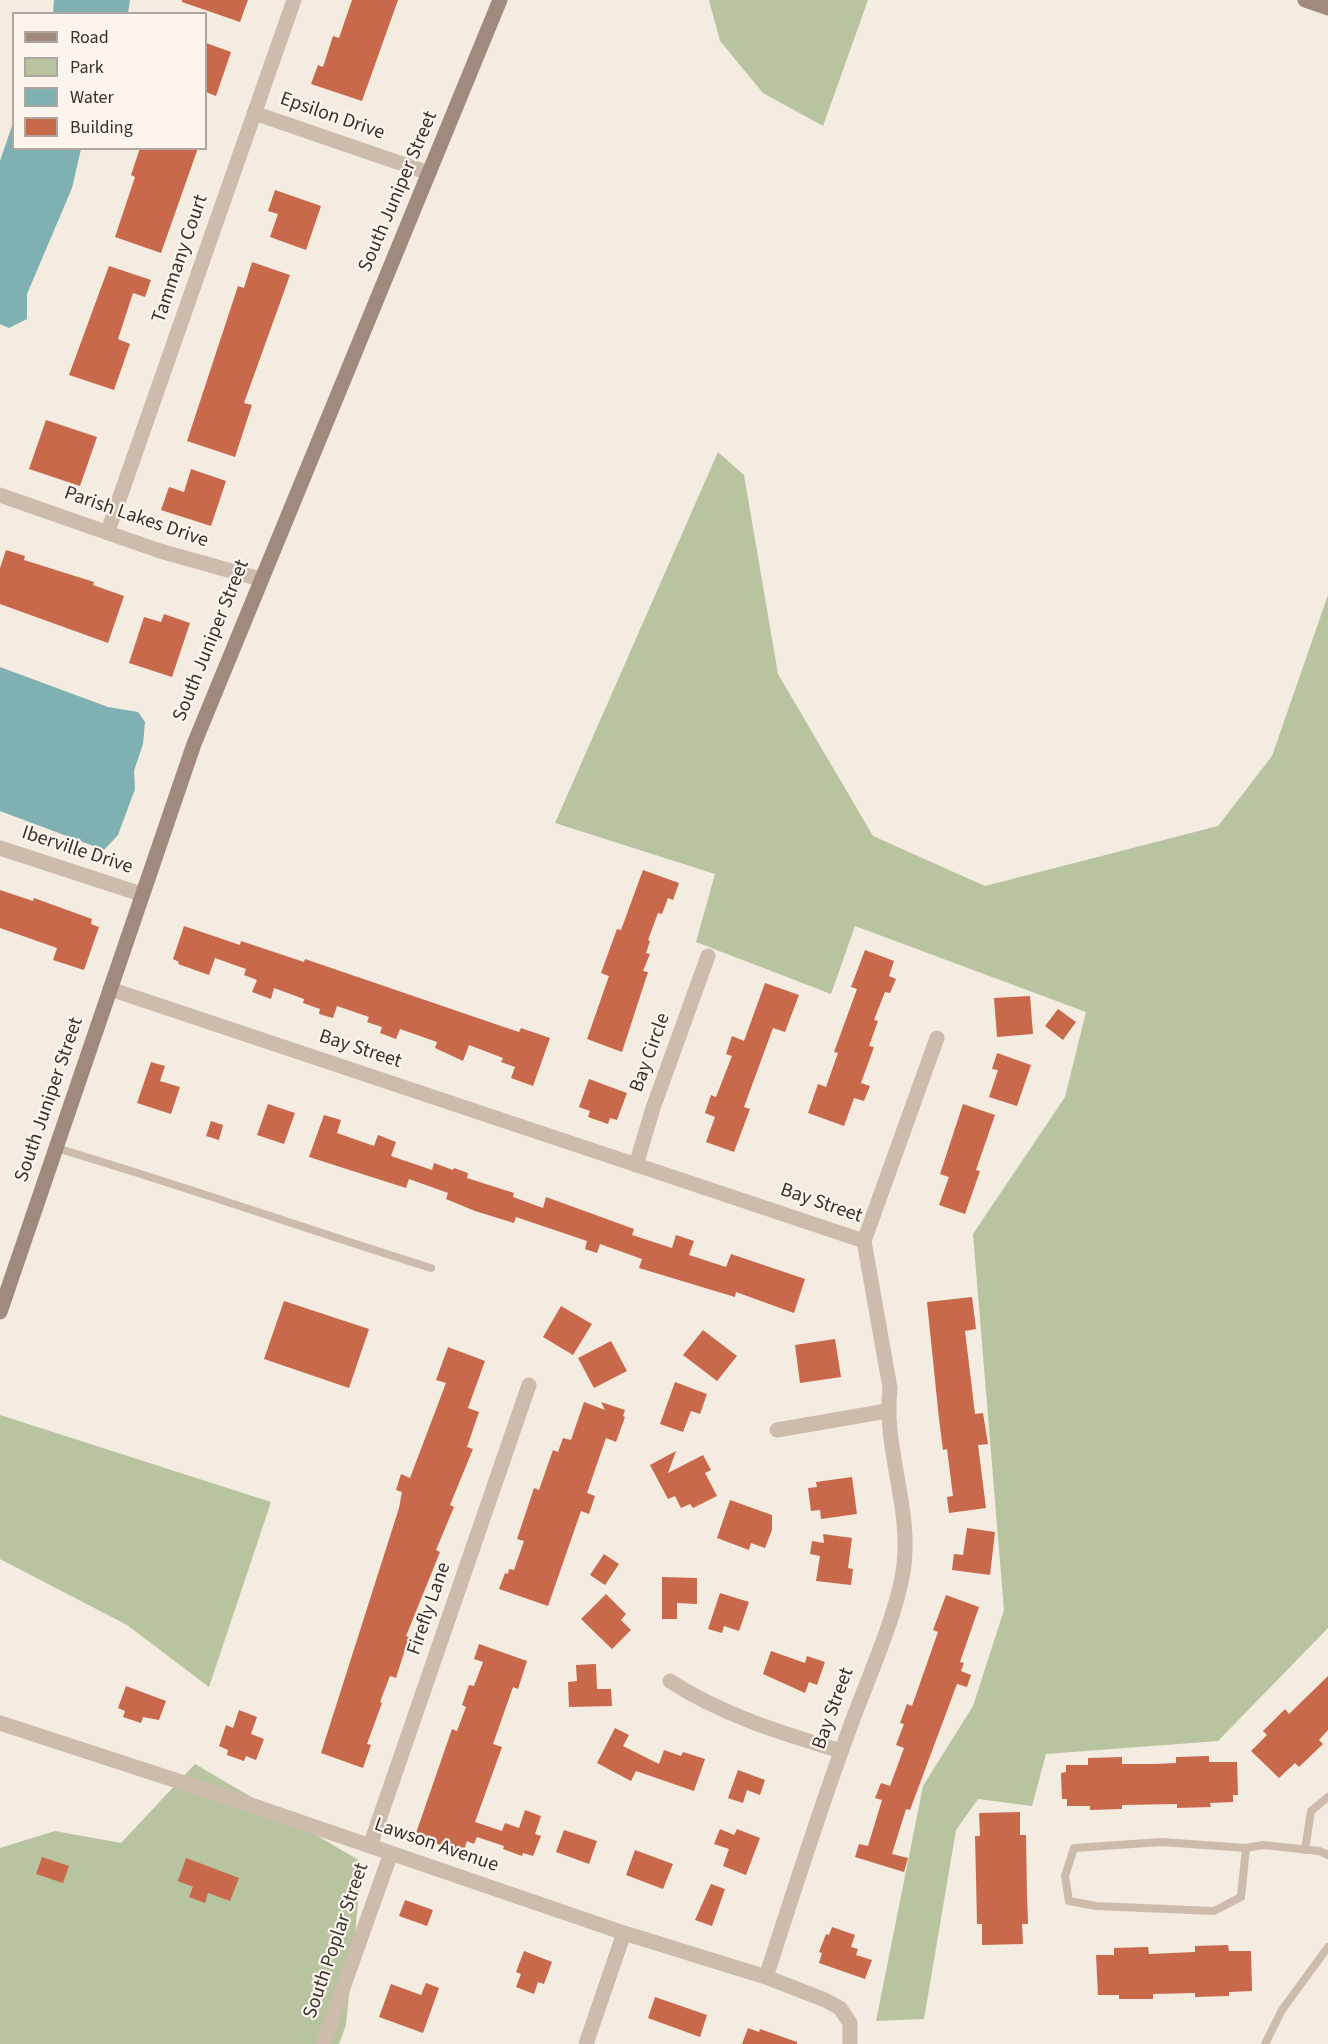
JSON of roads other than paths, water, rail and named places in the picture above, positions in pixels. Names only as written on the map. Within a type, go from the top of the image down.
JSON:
[{"type":"street","name":"Tammany Court","points":[[108,531],[294,0]]},
{"type":"street","name":"South Juniper Street","points":[[0,1312],[194,744],[500,0]]},
{"type":"street","points":[[1305,0],[1328,8]]},
{"type":"street","name":"Epsilon Drive","points":[[254,113],[429,173]]},
{"type":"street","name":"Parish Lakes Drive","points":[[0,495],[160,551],[260,579]]},
{"type":"street","name":"Iberville Drive","points":[[0,848],[141,894]]},
{"type":"street","name":"Bay Circle","points":[[636,1165],[653,1108],[708,956]]},
{"type":"street","name":"Bay Street","points":[[110,988],[864,1241],[890,1388],[888,1411],[903,1525],[904,1564],[894,1604],[841,1751],[766,1977]]},
{"type":"street","points":[[864,1241],[937,1038]]},
{"type":"street","name":"Firefly Lane","points":[[370,1846],[529,1385]]},
{"type":"street","points":[[777,1430],[888,1411]]},
{"type":"street","points":[[670,1682],[701,1702],[727,1713],[841,1751]]},
{"type":"street","name":"Lawson Avenue","points":[[0,1723],[624,1933],[766,1977],[840,2008],[850,2023],[850,2044]]},
{"type":"street","name":"South Poplar Street","points":[[324,2044],[391,1853]]},
{"type":"street","points":[[586,2044],[624,1933]]},
{"type":"lane","points":[[56,1148],[197,1191],[431,1268]]},
{"type":"lane","points":[[1305,1850],[1311,1811],[1328,1797]]},
{"type":"lane","points":[[1246,1848],[1241,1897],[1214,1911],[1096,1906],[1069,1901],[1065,1876],[1074,1848],[1162,1842],[1246,1848],[1263,1845],[1328,1855]]},
{"type":"lane","points":[[1265,2044],[1282,2010],[1328,1947]]},
{"type":"water","points":[[54,0],[130,0],[128,12],[53,12]]},
{"type":"water","points":[[12,126],[12,150],[81,150],[72,188],[27,294],[27,319],[9,328],[0,324],[0,161]]},
{"type":"water","points":[[0,667],[108,707],[138,712],[145,722],[143,744],[134,771],[135,789],[118,835],[104,850],[0,811]]}]
